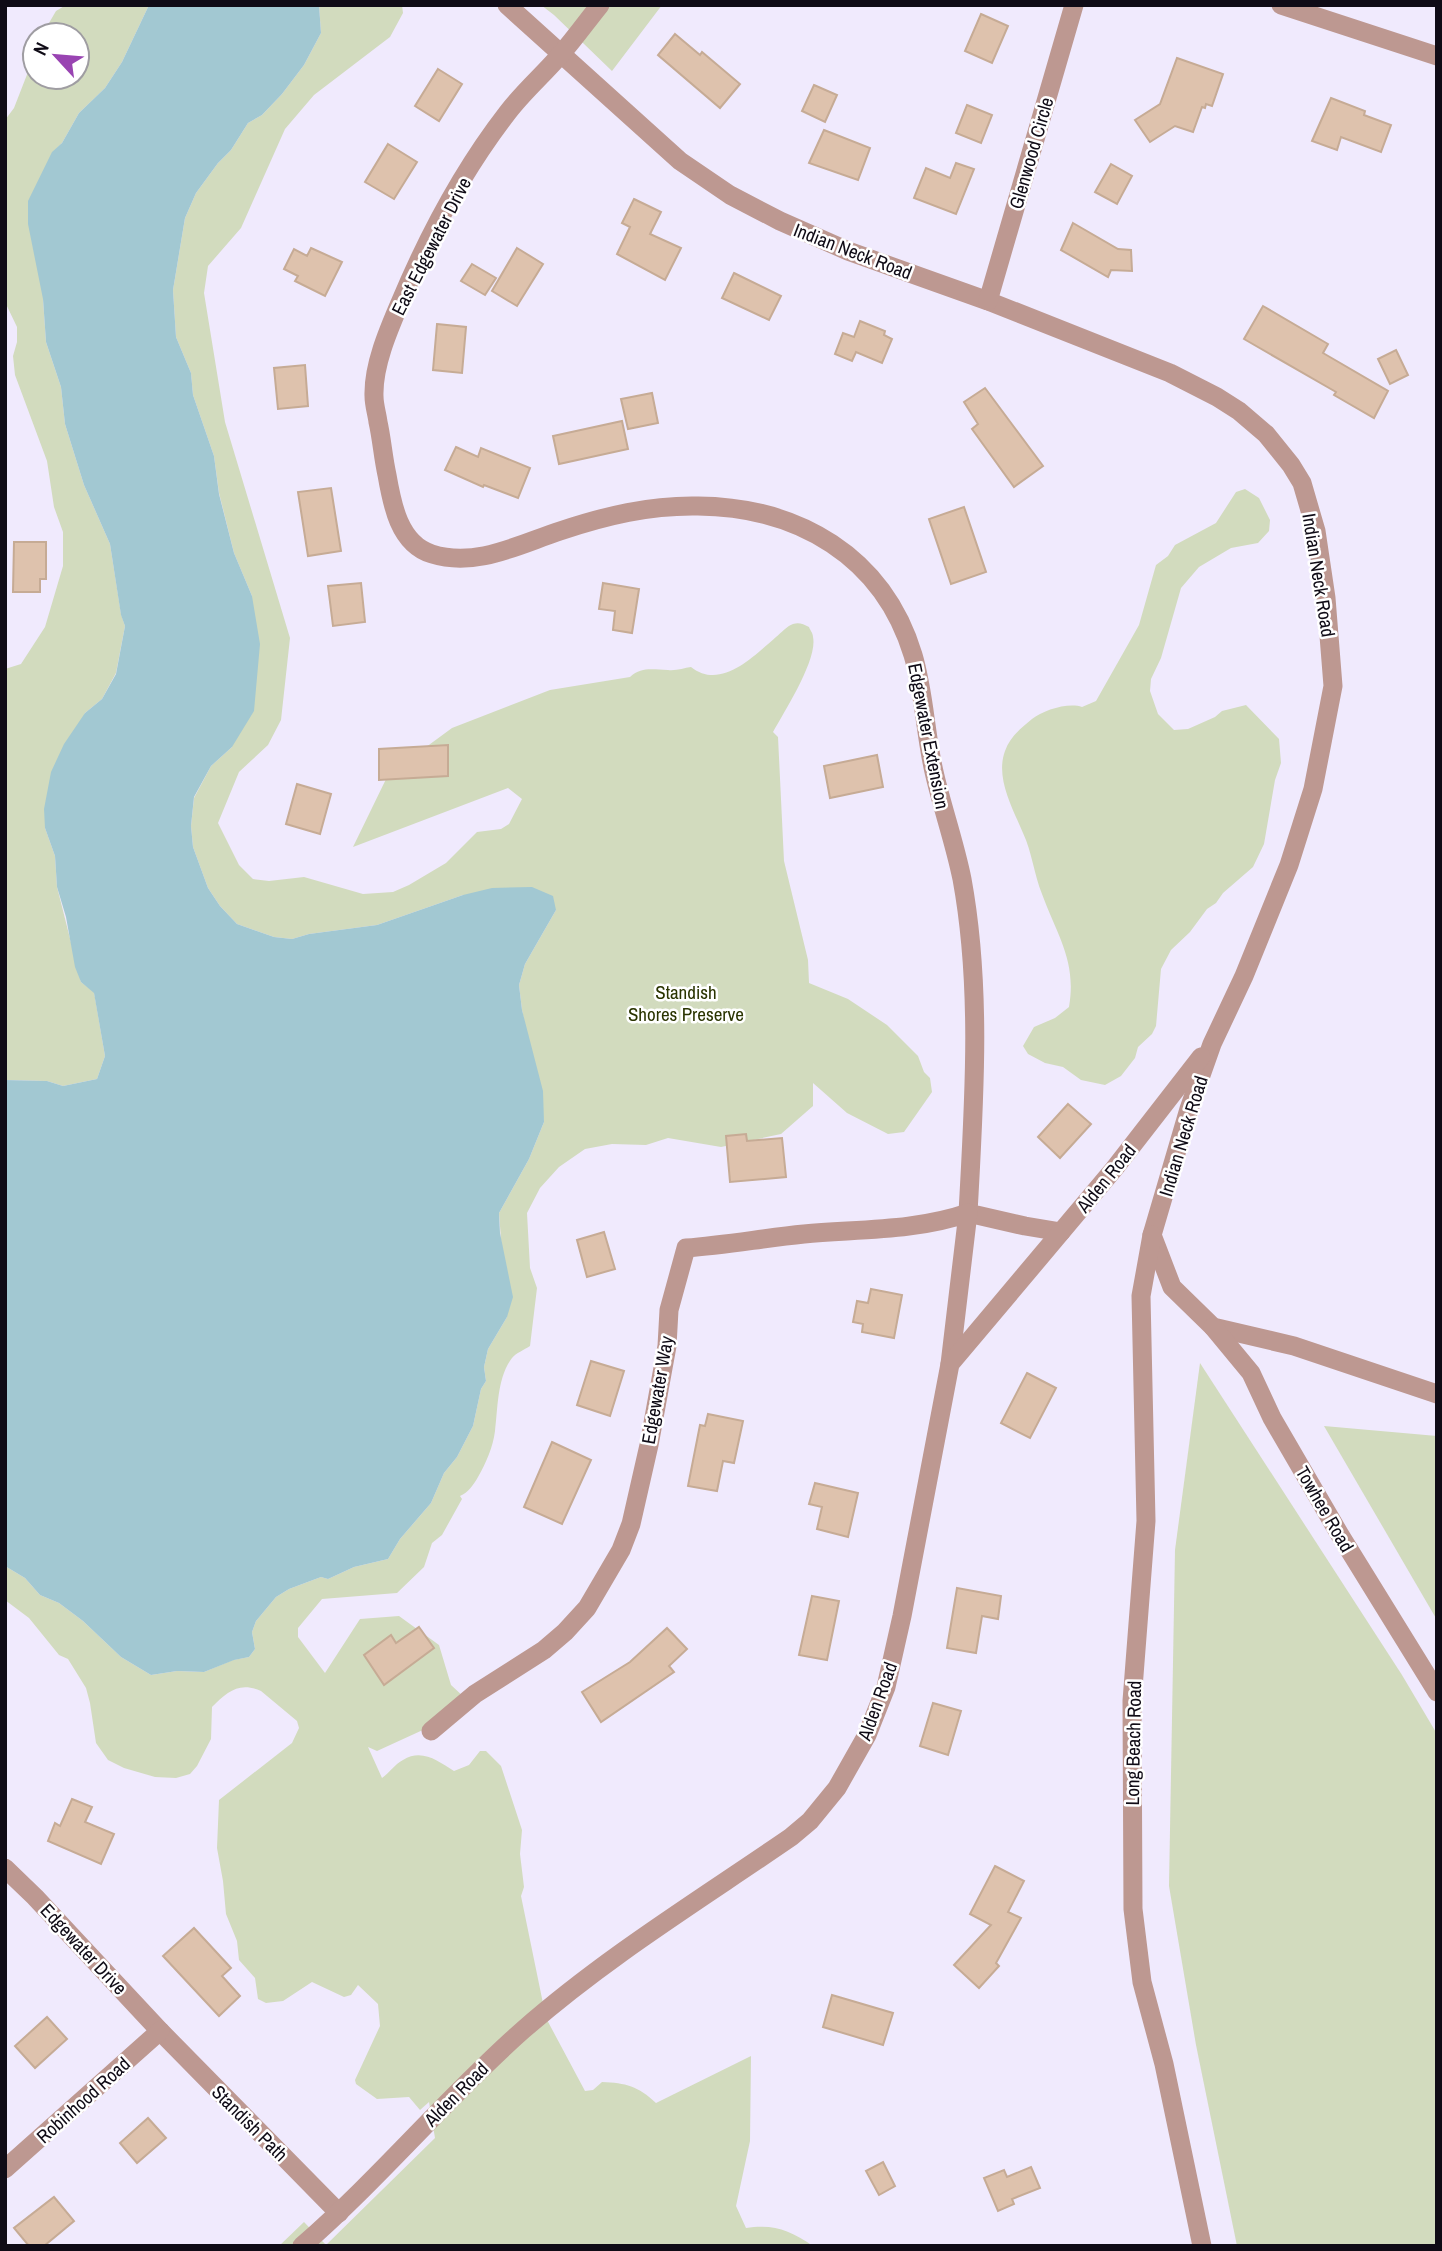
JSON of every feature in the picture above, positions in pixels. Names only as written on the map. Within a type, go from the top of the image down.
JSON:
[{"type":"street","name":"Indian Neck Road","points":[[507,5],[680,161],[730,195],[836,246],[1139,359],[1217,397],[1238,411],[1272,441],[1302,483],[1315,531],[1326,597],[1333,686],[1313,789],[1289,865],[1244,976],[1213,1041],[1189,1109],[1152,1235]]},
{"type":"street","name":"East Edgewater Drive","points":[[452,558],[435,556],[421,550],[407,536],[396,515],[374,405],[375,381],[404,293],[457,190],[505,116],[561,55],[600,5]]},
{"type":"street","name":"Glenwood Circle","points":[[988,301],[1074,5]]},
{"type":"street","points":[[1281,5],[1394,44],[1437,55]]},
{"type":"street","name":"Edgewater Extension","points":[[452,558],[499,553],[559,531],[622,513],[654,507],[707,506],[764,514],[795,524],[823,538],[842,550],[874,580],[890,602],[912,653],[922,691],[933,771],[962,880],[971,950],[972,1133],[968,1213],[950,1364]]},
{"type":"street","name":"Alden Road","points":[[302,2246],[339,2213],[481,2068],[526,2027],[625,1950],[792,1837],[833,1794],[867,1735],[887,1685],[950,1364],[1114,1169],[1213,1041]]},
{"type":"street","points":[[968,1213],[1061,1232]]},
{"type":"street","name":"Edgewater Way","points":[[431,1731],[475,1695],[544,1650],[570,1627],[592,1600],[621,1550],[631,1524],[649,1445],[667,1346],[669,1310],[686,1248],[801,1234],[893,1228],[946,1221],[968,1213]]},
{"type":"street","points":[[1152,1235],[1172,1287],[1213,1327],[1294,1346],[1437,1394]]},
{"type":"street","name":"Long Beach Road","points":[[1152,1235],[1141,1296],[1146,1521],[1132,1701],[1132,1896],[1142,1982],[1164,2064],[1202,2246]]},
{"type":"street","name":"Towhee Road","points":[[1213,1327],[1251,1373],[1272,1418],[1437,1692]]},
{"type":"street","name":"Edgewater Drive","points":[[5,1868],[160,2031]]},
{"type":"street","name":"Standish Path","points":[[160,2031],[339,2213]]},
{"type":"street","name":"Robinhood Road","points":[[5,2169],[160,2031]]},
{"type":"green space","points":[[66,5],[149,5],[122,62],[105,88],[79,113],[62,143],[52,153],[43,299],[46,342],[61,387],[65,424],[84,485],[110,544],[125,626],[116,673],[102,699],[85,713],[45,828],[55,856],[57,887],[81,982],[94,992],[105,1056],[97,1079],[63,1086],[47,1081],[5,1080],[5,669],[21,664],[45,627],[63,566],[63,532],[54,507],[47,461],[15,375],[13,356],[17,327],[5,302],[5,120],[14,108],[21,90],[91,91],[91,21],[50,21],[56,11]]},
{"type":"green space","name":"Standish Shores Preserve","points":[[319,5],[402,5],[403,13],[390,37],[314,95],[285,129],[241,228],[208,266],[204,293],[225,422],[290,638],[281,720],[268,745],[239,772],[218,823],[239,865],[253,879],[269,881],[304,877],[363,894],[393,892],[446,863],[477,832],[501,829],[509,824],[522,799],[508,788],[353,847],[388,775],[452,728],[550,690],[630,677],[644,670],[691,667],[702,673],[725,673],[747,661],[789,626],[795,623],[803,624],[809,627],[813,636],[810,658],[799,685],[773,732],[778,737],[784,861],[808,960],[809,983],[848,999],[887,1025],[918,1056],[924,1072],[930,1078],[932,1092],[904,1132],[888,1134],[847,1113],[813,1083],[813,1106],[781,1134],[721,1147],[668,1138],[646,1145],[612,1144],[585,1149],[559,1167],[540,1188],[527,1213],[530,1268],[537,1288],[530,1346],[512,1358],[503,1375],[493,1443],[478,1477],[468,1491],[460,1496],[462,1499],[442,1535],[432,1543],[424,1567],[397,1593],[322,1599],[298,1628],[298,1637],[325,1673],[360,1619],[399,1616],[439,1645],[451,1685],[465,1698],[425,1729],[377,1751],[368,1747],[382,1778],[400,1762],[417,1755],[430,1757],[454,1771],[469,1765],[480,1751],[486,1751],[501,1766],[522,1830],[520,1854],[524,1887],[521,1896],[546,2018],[585,2091],[593,2090],[602,2082],[618,2083],[637,2089],[656,2103],[751,2056],[750,2141],[736,2206],[746,2228],[781,2229],[813,2246],[279,2246],[304,2222],[326,2245],[435,2138],[429,2102],[420,2110],[409,2097],[377,2099],[356,2084],[355,2080],[380,2026],[378,2004],[358,1985],[351,1995],[344,1997],[312,1982],[283,2001],[266,2003],[258,1999],[255,1978],[239,1960],[237,1941],[226,1914],[217,1848],[219,1800],[292,1743],[299,1728],[297,1721],[261,1691],[240,1688],[228,1693],[212,1707],[211,1739],[190,1774],[176,1778],[155,1777],[124,1768],[108,1760],[96,1743],[86,1688],[68,1659],[59,1655],[29,1618],[5,1600],[5,1566],[25,1578],[40,1595],[59,1603],[83,1621],[121,1657],[151,1675],[177,1671],[204,1672],[233,1660],[249,1657],[255,1649],[252,1632],[256,1621],[276,1597],[321,1577],[328,1579],[354,1567],[388,1559],[400,1539],[431,1503],[444,1473],[457,1457],[473,1426],[481,1389],[486,1381],[484,1367],[488,1349],[507,1317],[499,1213],[529,1159],[544,1122],[519,985],[525,964],[556,910],[463,895],[377,925],[309,934],[292,939],[274,937],[237,924],[220,906],[208,888],[193,847],[191,826],[194,798],[211,766],[232,747],[252,596],[234,553],[219,493],[214,456],[193,395],[191,373],[176,337],[173,290],[185,218],[196,193],[231,150],[248,123],[262,115],[304,65],[321,33]]},
{"type":"green space","points":[[541,5],[662,5],[612,71]]},
{"type":"green space","points":[[1245,489],[1259,498],[1270,520],[1269,531],[1258,543],[1231,548],[1199,567],[1181,588],[1161,658],[1151,679],[1150,691],[1158,714],[1174,730],[1188,729],[1222,711],[1246,705],[1279,739],[1281,763],[1275,780],[1264,844],[1253,867],[1207,909],[1190,932],[1171,950],[1161,969],[1156,1026],[1152,1034],[1138,1047],[1135,1058],[1121,1076],[1105,1085],[1081,1080],[1063,1067],[1045,1063],[1028,1054],[1023,1046],[1034,1027],[1055,1018],[1069,1007],[1070,976],[1064,949],[1039,886],[1026,840],[1010,804],[1002,761],[1016,733],[1037,716],[1056,708],[1082,707],[1096,701],[1139,625],[1156,565],[1168,556],[1175,545],[1216,523],[1236,492]]},
{"type":"green space","points":[[1200,1363],[1402,1675],[1437,1734],[1437,2246],[1237,2246],[1196,2045],[1169,1886],[1175,1550]]},
{"type":"green space","points":[[1324,1426],[1437,1436],[1437,1620]]},
{"type":"shaded area","points":[[149,5],[319,5],[321,33],[304,65],[282,94],[262,115],[248,123],[231,150],[196,193],[185,218],[173,290],[176,337],[191,373],[193,395],[214,456],[219,494],[234,553],[252,596],[260,644],[254,711],[232,747],[211,766],[194,797],[191,826],[193,847],[208,888],[237,924],[274,937],[292,939],[309,934],[377,925],[463,895],[492,888],[532,887],[553,896],[556,910],[525,964],[519,985],[522,1010],[543,1091],[544,1122],[529,1159],[499,1213],[500,1233],[513,1297],[507,1317],[488,1349],[484,1367],[486,1381],[481,1389],[473,1426],[457,1457],[444,1473],[431,1503],[400,1539],[388,1559],[354,1567],[328,1579],[321,1577],[276,1597],[256,1621],[252,1632],[255,1649],[249,1657],[204,1672],[177,1671],[151,1675],[121,1657],[83,1621],[59,1603],[40,1595],[25,1578],[5,1566],[5,1080],[47,1081],[63,1086],[97,1079],[105,1056],[94,993],[81,982],[75,967],[66,917],[57,887],[55,856],[45,828],[44,809],[51,772],[64,744],[85,713],[102,699],[116,674],[125,626],[110,544],[84,485],[65,424],[61,387],[46,342],[43,299],[28,224],[28,201],[52,152],[62,143],[79,113],[105,88],[122,62]]},
{"type":"building","points":[[981,14],[1008,26],[992,63],[965,51]]},
{"type":"building","points":[[675,34],[700,55],[702,52],[740,84],[720,108],[658,55]]},
{"type":"building","points":[[1177,58],[1223,74],[1212,106],[1206,104],[1205,108],[1202,107],[1193,132],[1175,126],[1150,142],[1135,120],[1160,104]]},
{"type":"building","points":[[438,69],[462,84],[439,121],[415,106]]},
{"type":"building","points":[[814,85],[837,95],[825,122],[802,111]]},
{"type":"building","points":[[1331,98],[1391,125],[1381,152],[1341,137],[1337,150],[1312,141]]},
{"type":"building","points":[[967,105],[992,115],[981,143],[956,133]]},
{"type":"building","points":[[824,130],[870,148],[858,180],[809,163]]},
{"type":"building","points":[[388,144],[417,162],[394,199],[365,182]]},
{"type":"building","points":[[956,163],[974,169],[956,214],[914,198],[926,168],[950,178]]},
{"type":"building","points":[[1111,164],[1132,176],[1117,204],[1095,192]]},
{"type":"building","points":[[634,199],[661,212],[650,234],[681,248],[665,280],[617,254],[630,227],[622,223]]},
{"type":"building","points":[[1073,223],[1118,249],[1131,250],[1132,271],[1111,270],[1108,277],[1061,250]]},
{"type":"building","points":[[311,248],[342,262],[325,296],[295,281],[298,276],[284,269],[294,249],[307,256]]},
{"type":"building","points":[[517,248],[543,264],[517,306],[492,291]]},
{"type":"building","points":[[472,264],[496,278],[485,295],[461,281]]},
{"type":"building","points":[[734,273],[781,296],[769,320],[722,298]]},
{"type":"building","points":[[1263,306],[1328,344],[1323,353],[1388,391],[1374,418],[1334,395],[1336,392],[1244,339]]},
{"type":"building","points":[[860,321],[885,331],[884,335],[892,339],[882,363],[856,352],[852,361],[835,354],[843,333],[854,337]]},
{"type":"building","points":[[437,324],[466,327],[462,373],[433,370]]},
{"type":"building","points":[[1396,350],[1408,375],[1390,384],[1378,359]]},
{"type":"building","points":[[305,365],[308,406],[278,409],[274,368]]},
{"type":"building","points":[[985,388],[1043,466],[1014,487],[972,429],[978,424],[964,402]]},
{"type":"building","points":[[652,393],[658,423],[628,429],[621,399]]},
{"type":"building","points":[[622,421],[628,449],[559,464],[553,436]]},
{"type":"building","points":[[456,447],[478,457],[481,448],[530,468],[518,498],[484,485],[483,487],[445,470]]},
{"type":"building","points":[[331,488],[341,551],[308,556],[298,492]]},
{"type":"building","points":[[964,507],[986,572],[951,584],[929,519]]},
{"type":"building","points":[[14,542],[46,542],[46,579],[40,579],[40,592],[13,592]]},
{"type":"building","points":[[361,583],[365,622],[333,626],[328,586]]},
{"type":"building","points":[[603,583],[639,589],[632,633],[613,630],[615,611],[599,609]]},
{"type":"building","points":[[448,745],[448,776],[379,780],[379,749]]},
{"type":"building","points":[[877,755],[883,787],[830,798],[824,766]]},
{"type":"building","points":[[297,784],[331,794],[320,834],[286,824]]},
{"type":"building","points":[[1068,1104],[1091,1124],[1060,1158],[1038,1137]]},
{"type":"building","points":[[746,1134],[747,1141],[782,1138],[786,1177],[730,1182],[726,1136]]},
{"type":"building","points":[[604,1232],[615,1269],[587,1277],[577,1240]]},
{"type":"building","points":[[871,1289],[902,1295],[894,1338],[862,1332],[863,1324],[853,1322],[857,1301],[868,1303]]},
{"type":"building","points":[[591,1361],[624,1371],[610,1416],[577,1405]]},
{"type":"building","points":[[1027,1373],[1056,1388],[1030,1438],[1001,1423]]},
{"type":"building","points":[[708,1414],[743,1421],[734,1463],[723,1461],[717,1491],[688,1486],[700,1425],[705,1426]]},
{"type":"building","points":[[552,1442],[591,1460],[562,1524],[524,1507]]},
{"type":"building","points":[[815,1483],[858,1493],[848,1537],[817,1529],[822,1507],[809,1504]]},
{"type":"building","points":[[957,1588],[1001,1596],[998,1619],[982,1616],[976,1653],[947,1648]]},
{"type":"building","points":[[812,1596],[839,1601],[827,1660],[799,1655]]},
{"type":"building","points":[[419,1627],[434,1648],[384,1685],[364,1655],[391,1635],[396,1643]]},
{"type":"building","points":[[667,1628],[687,1649],[669,1666],[674,1672],[601,1722],[582,1692],[630,1662]]},
{"type":"building","points":[[933,1703],[961,1711],[948,1755],[920,1746]]},
{"type":"building","points":[[72,1799],[92,1807],[85,1822],[114,1834],[101,1864],[48,1841],[55,1823],[60,1826]]},
{"type":"building","points":[[995,1866],[1024,1881],[1008,1912],[1021,1918],[996,1963],[999,1966],[979,1988],[954,1965],[991,1925],[970,1914]]},
{"type":"building","points":[[194,1928],[231,1968],[222,1976],[240,1996],[219,2016],[163,1956]]},
{"type":"building","points":[[832,1995],[893,2013],[883,2045],[823,2027]]},
{"type":"building","points":[[47,2017],[67,2039],[35,2068],[15,2046]]},
{"type":"building","points":[[148,2118],[166,2138],[137,2163],[120,2143]]},
{"type":"building","points":[[883,2162],[895,2186],[879,2195],[866,2171]]},
{"type":"building","points":[[1031,2167],[1040,2188],[1012,2199],[1014,2204],[998,2211],[984,2178],[1004,2170],[1007,2177]]},
{"type":"building","points":[[54,2197],[74,2221],[44,2246],[29,2246],[14,2228]]}]
